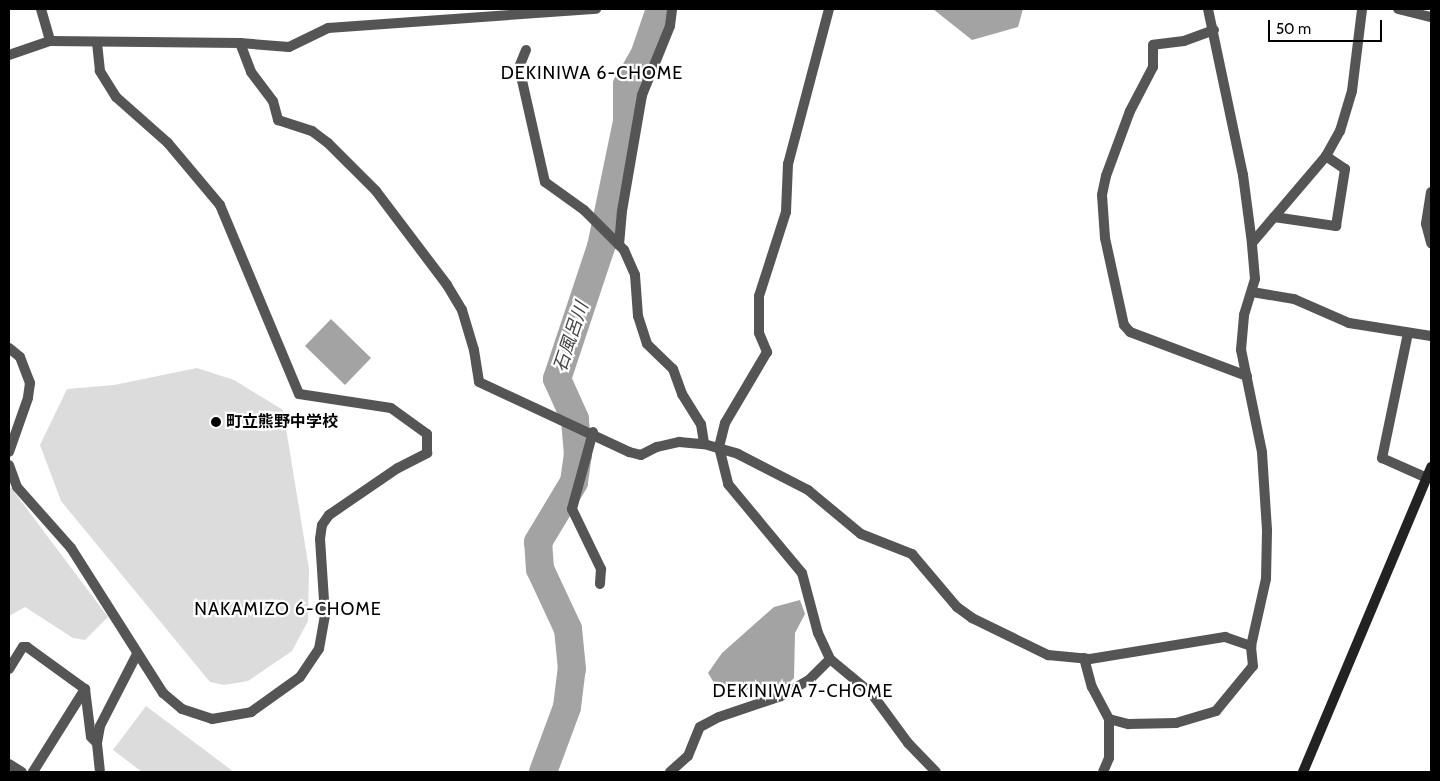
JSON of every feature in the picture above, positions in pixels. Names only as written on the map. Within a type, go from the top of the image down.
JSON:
[{"type":"street","points":[[41,9],[50,42]]},
{"type":"street","points":[[9,55],[50,42],[240,43],[289,47],[328,28],[596,9]]},
{"type":"street","points":[[616,241],[642,95],[670,26],[672,9]]},
{"type":"street","points":[[829,9],[788,164],[786,212],[759,296],[759,333],[767,352],[725,423],[718,447],[728,484],[802,573],[818,633],[830,659],[872,694],[908,743],[936,772]]},
{"type":"street","points":[[1109,719],[1128,724],[1176,723],[1216,711],[1253,666],[1251,646],[1263,603],[1267,530],[1262,452],[1242,350],[1244,315],[1255,279],[1252,243],[1243,175],[1214,30],[1208,9]]},
{"type":"street","points":[[1252,243],[1326,156],[1340,131],[1352,91],[1362,9]]},
{"type":"street","points":[[1398,9],[1431,17]]},
{"type":"street","points":[[1214,30],[1184,41],[1153,45],[1153,67],[1130,111],[1106,176],[1102,195],[1105,238],[1124,325],[1130,332],[1247,376]]},
{"type":"street","points":[[9,465],[17,487],[71,548],[163,693],[182,709],[197,716],[212,719],[237,716],[266,704],[288,688],[311,663],[319,649],[325,616],[320,540],[322,525],[329,515],[398,468],[427,453],[428,437],[416,424],[392,408],[299,394],[220,205],[168,143],[116,97],[100,71],[97,42]]},
{"type":"street","points":[[240,43],[251,72],[273,101],[278,120],[312,131],[328,143],[376,191],[447,285],[462,310],[474,350],[479,382],[640,455],[656,447],[679,442],[704,444],[718,447],[808,490],[862,534],[912,554],[957,607],[972,618],[1048,654],[1084,658],[1225,637],[1251,646]]},
{"type":"street","points":[[526,50],[518,67],[545,182],[616,241],[635,275],[638,316],[647,344],[672,369],[682,394],[701,424],[704,444]]},
{"type":"street","points":[[1274,217],[1336,226],[1345,169],[1326,156]]},
{"type":"street","points":[[1431,192],[1429,218],[1431,243]]},
{"type":"street","points":[[1252,292],[1294,299],[1349,322],[1431,336]]},
{"type":"street","points":[[1408,332],[1382,458],[1427,478]]},
{"type":"street","points":[[9,348],[20,357],[30,383],[28,398],[9,452]]},
{"type":"street","points":[[590,432],[572,509],[601,569],[600,584]]},
{"type":"street","points":[[1303,772],[1431,467]]},
{"type":"street","points":[[9,669],[23,646],[85,689],[90,731],[97,743]]},
{"type":"street","points":[[100,772],[97,743],[100,726],[137,654]]},
{"type":"street","points":[[1084,658],[1092,687],[1109,719],[1109,758],[1103,772]]},
{"type":"street","points":[[670,772],[688,756],[700,727],[719,717],[781,696],[810,679],[830,659]]},
{"type":"street","points":[[33,772],[85,689]]},
{"type":"street","points":[[9,764],[22,772]]},
{"type":"shaded area","points":[[933,9],[1023,9],[1018,27],[972,40]]},
{"type":"shaded area","points":[[331,319],[371,358],[345,385],[305,346]]},
{"type":"shaded area","points":[[197,368],[234,380],[283,410],[309,569],[308,621],[292,651],[248,681],[224,685],[210,682],[61,501],[40,445],[67,389],[114,385]]},
{"type":"shaded area","points":[[9,485],[108,617],[85,640],[73,638],[25,607],[9,616]]},
{"type":"shaded area","points":[[800,600],[805,614],[795,633],[794,678],[788,684],[736,691],[716,686],[708,673],[722,653],[774,607]]},
{"type":"shaded area","points":[[146,706],[234,772],[142,772],[113,750]]},
{"type":"waterway","name":"石風呂川","points":[[543,772],[567,707],[572,669],[568,629],[540,569],[538,542],[574,482],[578,455],[575,419],[557,379],[601,247],[627,122],[627,85],[644,56],[660,9]]},
{"type":"place","name":"町立熊野中学校","points":[[216,422]]},
{"type":"district","name":"DEKINIWA 6-CHOME","points":[[592,73]]},
{"type":"district","name":"NAKAMIZO 6-CHOME","points":[[288,609]]},
{"type":"district","name":"DEKINIWA 7-CHOME","points":[[803,691]]}]
